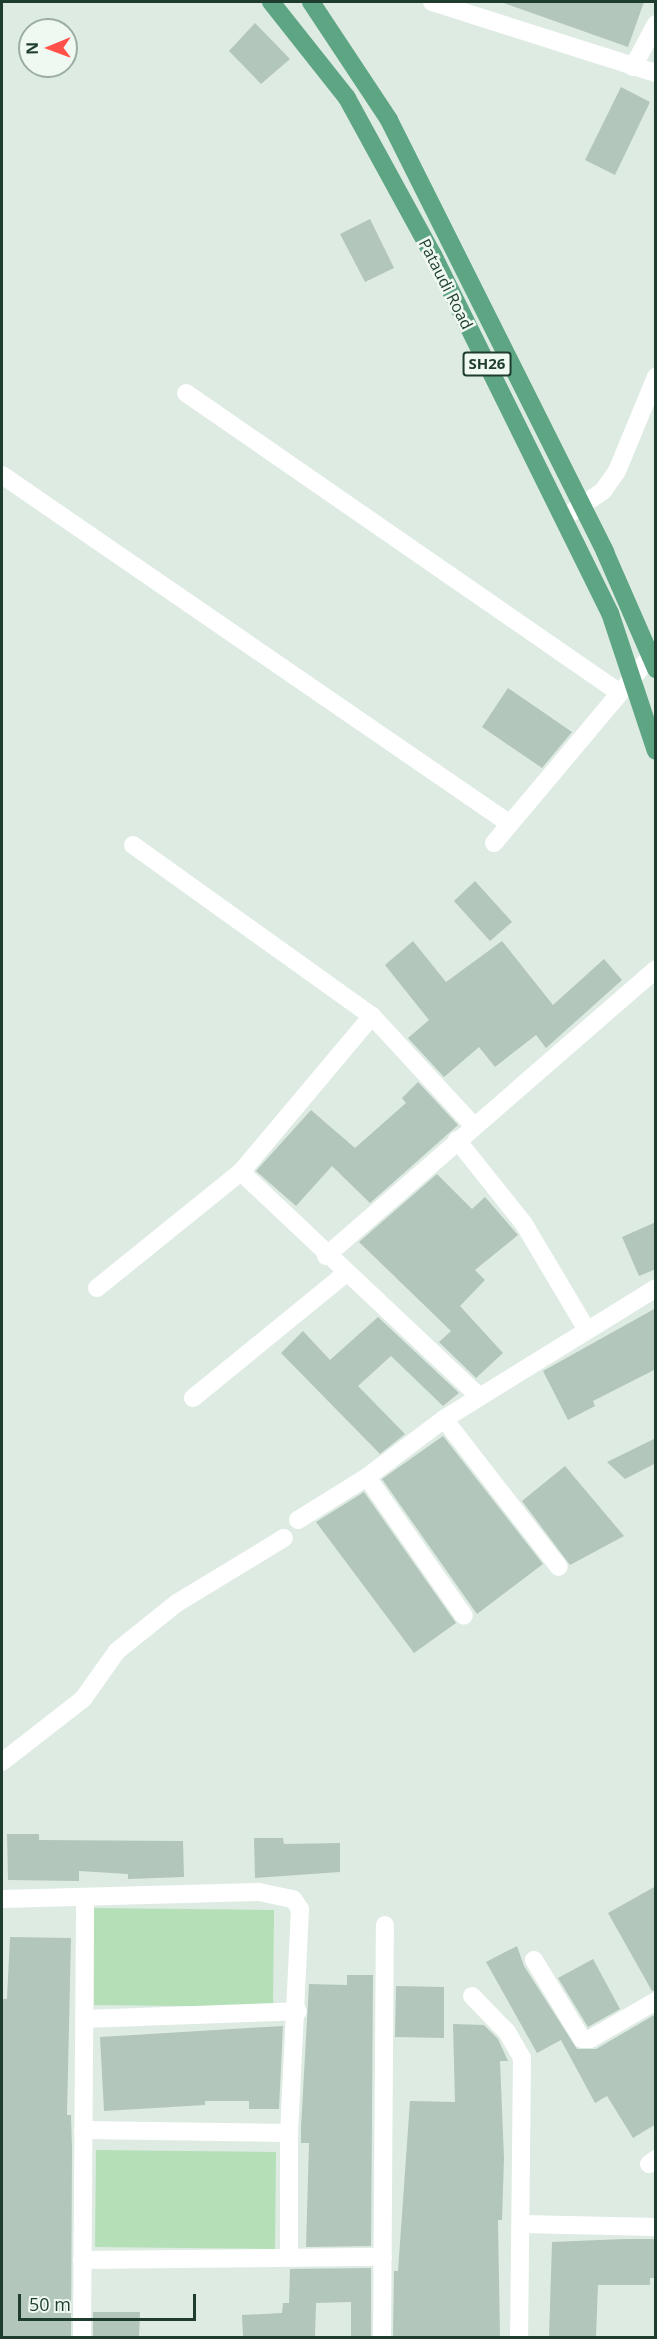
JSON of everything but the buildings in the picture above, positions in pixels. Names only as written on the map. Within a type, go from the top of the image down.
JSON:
[{"type":"main road","name":"Pataudi Road","points":[[271,2],[347,98],[433,255],[562,518],[633,673],[656,751]]},
{"type":"main road","name":"SH26","points":[[311,2],[389,120],[583,507],[653,663]]},
{"type":"street","points":[[432,2],[656,73]]},
{"type":"street","points":[[633,67],[656,24]]},
{"type":"street","points":[[562,518],[583,507],[617,471],[650,410],[656,377]]},
{"type":"street","points":[[186,393],[617,691]]},
{"type":"street","points":[[2,475],[510,824]]},
{"type":"street","points":[[495,843],[617,691],[633,673],[653,663]]},
{"type":"street","points":[[133,845],[372,1016],[473,1125]]},
{"type":"street","points":[[326,1256],[473,1125],[656,969]]},
{"type":"street","points":[[97,1288],[241,1172],[372,1016]]},
{"type":"street","points":[[458,1140],[524,1224],[587,1330]]},
{"type":"street","points":[[241,1172],[326,1256],[480,1396]]},
{"type":"street","points":[[193,1398],[346,1273]]},
{"type":"street","points":[[298,1520],[367,1477],[444,1419],[656,1288]]},
{"type":"street","points":[[444,1419],[559,1567]]},
{"type":"street","points":[[367,1477],[464,1616]]},
{"type":"street","points":[[2,1762],[83,1699],[117,1651],[134,1637],[177,1603],[284,1538]]},
{"type":"street","points":[[2,1899],[85,1899],[259,1892],[293,1899],[300,1909],[298,2011],[289,2133],[289,2257]]},
{"type":"street","points":[[82,2337],[85,1899]]},
{"type":"street","points":[[382,2337],[385,1925]]},
{"type":"street","points":[[534,1960],[582,2039],[590,2040],[656,2001]]},
{"type":"street","points":[[472,1996],[507,2032],[522,2058],[519,2337]]},
{"type":"street","points":[[84,2019],[298,2011]]},
{"type":"street","points":[[83,2130],[289,2133]]},
{"type":"street","points":[[522,2224],[656,2227]]},
{"type":"street","points":[[82,2260],[384,2258]]},
{"type":"green space","points":[[94,1908],[274,1910],[273,2007],[94,2005]]},
{"type":"green space","points":[[96,2150],[276,2152],[275,2249],[95,2247]]}]
